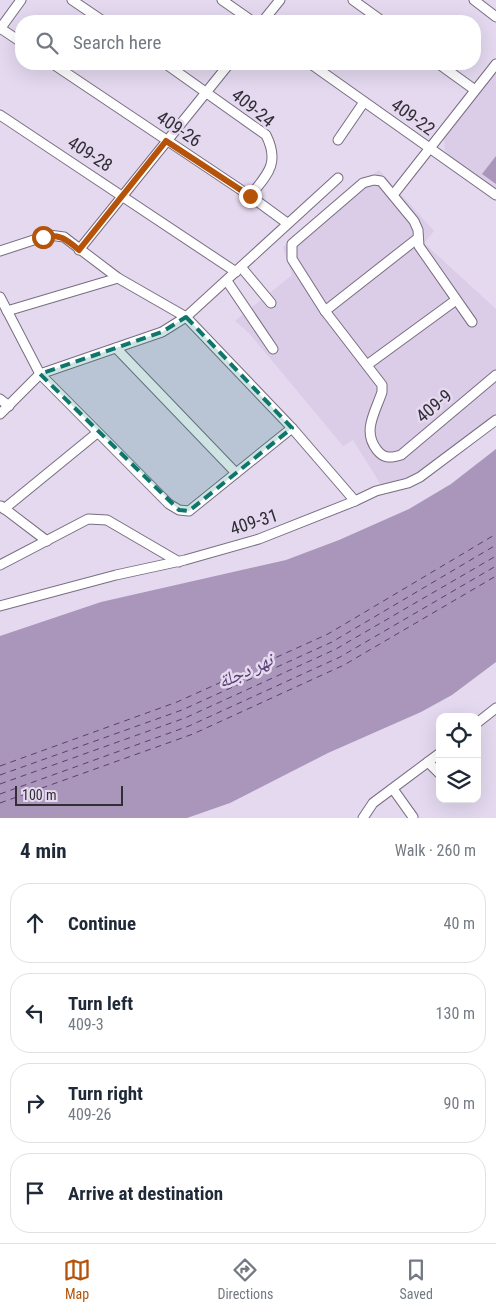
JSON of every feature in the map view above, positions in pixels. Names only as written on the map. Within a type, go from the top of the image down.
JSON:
[{"type":"street","points":[[15,38],[0,28],[21,0]]},
{"type":"street","points":[[72,0],[94,15]]},
{"type":"street","points":[[222,0],[243,15]]},
{"type":"street","points":[[268,15],[280,0]]},
{"type":"street","points":[[353,0],[374,15]]},
{"type":"street","points":[[474,0],[496,17]]},
{"type":"street","points":[[393,195],[495,66]]},
{"type":"street","name":"409-26","points":[[62,70],[250,196],[287,223]]},
{"type":"street","name":"409-24","points":[[175,70],[266,135],[272,148],[272,163],[267,175],[250,196]]},
{"type":"street","points":[[79,250],[224,70]]},
{"type":"street","name":"409-22","points":[[319,70],[496,195]]},
{"type":"street","points":[[447,70],[475,90]]},
{"type":"street","points":[[338,140],[364,102]]},
{"type":"street","name":"409-28","points":[[0,115],[239,270],[271,303]]},
{"type":"street","points":[[0,414],[40,374],[162,332],[186,317],[338,178]]},
{"type":"street","points":[[456,300],[367,365],[325,311],[292,258],[292,244],[363,183],[374,180],[380,181],[414,221],[418,230],[419,246],[426,259],[456,300],[472,322]]},
{"type":"street","points":[[0,251],[49,235],[64,237],[118,278],[186,317],[292,428],[355,501]]},
{"type":"street","points":[[325,311],[418,238]]},
{"type":"street","points":[[7,311],[118,278]]},
{"type":"street","points":[[227,281],[273,349]]},
{"type":"street","points":[[0,297],[40,374],[169,504],[179,510],[189,511],[292,428]]},
{"type":"street","points":[[116,348],[236,473]]},
{"type":"street","name":"409-9","points":[[367,365],[382,385],[382,392],[368,433],[370,441],[381,455],[390,458],[401,455],[496,375]]},
{"type":"street","points":[[0,399],[9,406]]},
{"type":"street","name":"409-31","points":[[0,606],[116,574],[179,562],[258,539],[355,501],[376,490],[408,483],[420,477],[496,420]]},
{"type":"street","points":[[47,541],[2,507],[97,433]]},
{"type":"street","points":[[0,565],[88,519],[96,518],[107,520],[179,562]]},
{"type":"street","points":[[481,720],[496,708]]},
{"type":"street","points":[[363,818],[372,803],[436,755]]},
{"type":"street","points":[[428,762],[436,770]]},
{"type":"street","points":[[393,789],[413,817]]},
{"type":"highlighted area","points":[[186,317],[292,428],[189,511],[179,510],[40,374],[162,332]]},
{"type":"shaded area","points":[[496,70],[496,190],[459,165],[445,151],[444,139]]},
{"type":"shaded area","points":[[379,170],[434,231],[424,243],[496,309],[496,421],[410,480],[381,485],[353,440],[343,446],[249,333],[235,321],[292,275],[283,247]]},
{"type":"water","points":[[496,156],[496,184],[482,174]]},
{"type":"water","name":"نهر دجلة","points":[[496,449],[496,662],[452,695],[421,712],[328,753],[230,803],[187,818],[0,818],[0,636],[101,602],[286,560],[339,540],[409,509],[451,484]]},
{"type":"ferry route","points":[[0,766],[177,702],[328,634],[496,534]]},
{"type":"ferry route","points":[[0,775],[182,710],[332,642],[496,545]]},
{"type":"ferry route","points":[[0,784],[185,718],[336,649],[496,556]]},
{"type":"ferry route","points":[[0,794],[189,726],[340,657],[496,566]]},
{"type":"ferry route","points":[[0,803],[193,734],[344,665],[496,576]]},
{"type":"route","points":[[43,237],[49,235],[64,237],[79,250],[166,141],[250,196]]}]
